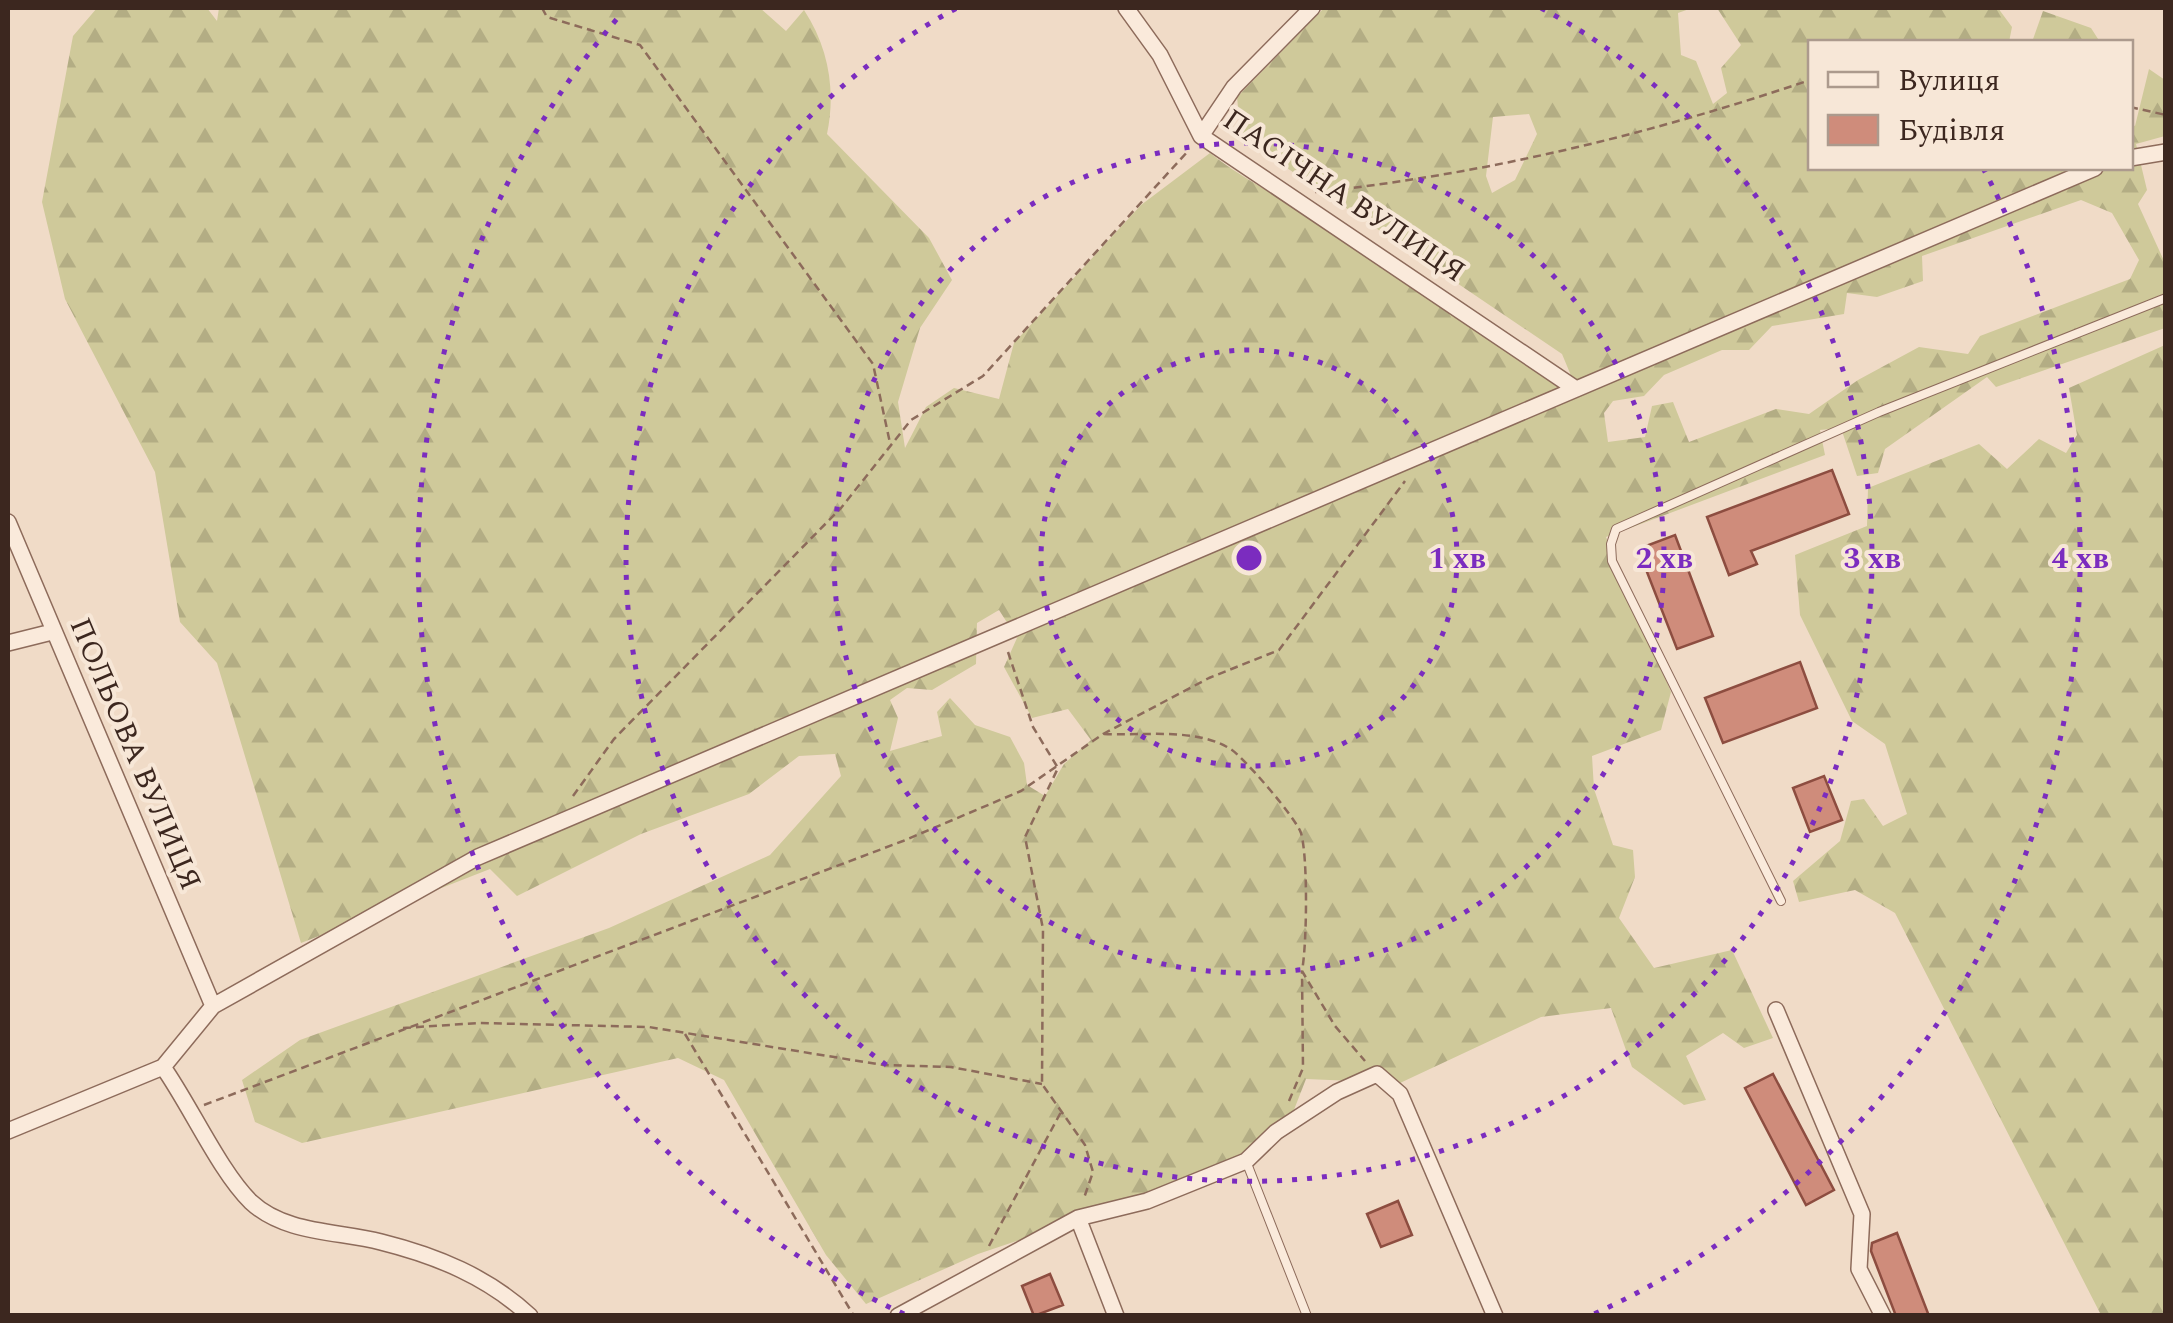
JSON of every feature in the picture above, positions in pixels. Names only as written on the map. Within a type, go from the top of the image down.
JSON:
[{"type":"street","name":"ПАСІЧНА ВУЛИЦЯ","points":[[1126,8],[1160,56],[1201,136],[1576,389]]},
{"type":"street","points":[[1201,136],[1234,87],[1312,8]]},
{"type":"street","points":[[2133,158],[2166,152]]},
{"type":"street","points":[[8,1132],[163,1067],[213,1006],[478,858],[2089,170]]},
{"type":"street","name":"ПОЛЬОВА ВУЛИЦЯ","points":[[8,522],[213,1006]]},
{"type":"street","points":[[8,643],[52,632]]},
{"type":"street","points":[[1776,1010],[1862,1214],[1859,1268],[1882,1316]]},
{"type":"street","points":[[163,1067],[193,1108],[232,1178],[251,1201],[272,1216],[302,1227],[381,1242],[450,1264],[497,1286],[530,1316]]},
{"type":"street","points":[[902,1315],[1078,1218],[1147,1201],[1246,1161],[1276,1132],[1338,1092],[1377,1074],[1400,1094],[1495,1316]]},
{"type":"street","points":[[1078,1218],[1116,1316]]},
{"type":"lane","points":[[1780,901],[1612,562],[1611,544],[1616,529],[1879,412],[2166,298]]},
{"type":"lane","points":[[1246,1161],[1307,1316]]},
{"type":"path","points":[[542,8],[547,17],[640,46],[873,364],[890,445]]},
{"type":"path","points":[[1288,194],[1416,182],[1604,139],[1808,81]]},
{"type":"path","points":[[2133,108],[2166,115]]},
{"type":"path","points":[[572,797],[614,738],[841,508],[911,420],[983,376],[1201,136]]},
{"type":"path","points":[[193,1108],[397,1028],[903,841],[1021,791],[1102,734],[1209,678],[1278,650],[1400,486]]},
{"type":"path","points":[[1001,632],[1033,728],[1058,768]]},
{"type":"path","points":[[1102,734],[1184,734],[1232,750],[1300,832],[1306,949],[1302,970],[1303,1068],[1276,1132]]},
{"type":"path","points":[[1058,768],[1025,837],[1043,929],[1042,1084],[1085,1145],[1093,1172],[1078,1218]]},
{"type":"path","points":[[1302,970],[1334,1026],[1377,1074]]},
{"type":"path","points":[[397,1028],[479,1023],[649,1027],[882,1065],[951,1067],[1042,1084]]},
{"type":"path","points":[[684,1032],[854,1316]]},
{"type":"path","points":[[975,1274],[1061,1111]]},
{"type":"green space","points":[[97,8],[207,8],[217,21],[219,8],[760,8],[786,31],[804,10],[819,39],[828,70],[831,102],[827,134],[929,238],[952,280],[920,328],[898,402],[905,448],[926,407],[954,388],[999,399],[1014,343],[1141,205],[1210,153],[1577,390],[1562,354],[1241,137],[1237,97],[1324,8],[1692,8],[1678,13],[1681,55],[1696,61],[1713,104],[1727,93],[1721,68],[1741,45],[1717,8],[1998,8],[2012,27],[2009,40],[1808,40],[1808,170],[2133,170],[2133,125],[2149,69],[2165,80],[2165,136],[2136,144],[2147,190],[2138,204],[2165,263],[2165,328],[1996,387],[1987,377],[1885,449],[1878,473],[1857,476],[1841,428],[1820,430],[1825,455],[1606,537],[1671,692],[1661,730],[1592,756],[1594,789],[1613,845],[1633,850],[1635,877],[1619,918],[1654,968],[1732,950],[1773,1038],[1744,1048],[1723,1033],[1686,1056],[1706,1100],[1684,1105],[1632,1067],[1611,1008],[1541,1017],[1400,1083],[1306,1079],[1283,1138],[1112,1209],[978,1254],[866,1304],[826,1255],[724,1080],[678,1058],[302,1143],[255,1122],[242,1080],[300,1040],[609,928],[770,855],[841,776],[835,754],[799,756],[749,794],[641,834],[517,896],[490,869],[301,943],[217,663],[180,622],[155,472],[65,299],[42,202],[73,36]],"holes":[[[1529,114],[1537,134],[1515,180],[1492,193],[1486,176],[1493,117]],[[2081,200],[2112,213],[2139,260],[2130,279],[1980,336],[1968,354],[1919,347],[1858,380],[1809,414],[1776,409],[1689,442],[1673,402],[1652,406],[1645,437],[1608,442],[1604,413],[1613,401],[1644,396],[1664,375],[1722,350],[1749,350],[1772,326],[1844,314],[1847,293],[1877,297],[1923,281],[1922,256]],[[999,610],[1017,638],[1004,667],[1032,718],[1068,709],[1091,740],[1064,764],[1045,796],[1027,785],[1024,763],[1010,737],[975,725],[950,698],[937,712],[942,736],[890,751],[898,718],[890,700],[907,688],[932,690],[976,664],[977,623]]]},
{"type":"green space","points":[[2043,11],[2091,28],[2099,40],[2033,40]]},
{"type":"green space","points":[[2165,345],[2165,1315],[2101,1315],[1895,913],[1855,890],[1799,902],[1793,881],[1840,841],[1851,801],[1864,799],[1883,826],[1907,814],[1885,744],[1852,721],[1800,615],[1795,555],[1867,526],[1868,488],[1979,444],[2007,469],[2039,439],[2066,453],[2077,435],[2069,388]]},
{"type":"building","points":[[1832,470],[1849,514],[1751,551],[1757,564],[1729,575],[1707,517]]},
{"type":"building","points":[[1675,535],[1713,636],[1677,649],[1638,549]]},
{"type":"building","points":[[1800,662],[1817,708],[1723,743],[1705,698]]},
{"type":"building","points":[[1824,776],[1842,820],[1810,832],[1793,788]]},
{"type":"building","points":[[1773,1074],[1834,1190],[1806,1205],[1745,1088]]},
{"type":"building","points":[[1398,1201],[1412,1235],[1381,1247],[1367,1214]]},
{"type":"building","points":[[1897,1233],[1929,1316],[1896,1316],[1871,1251],[1872,1243]]},
{"type":"building","points":[[1050,1274],[1063,1305],[1034,1316],[1022,1286]]}]
